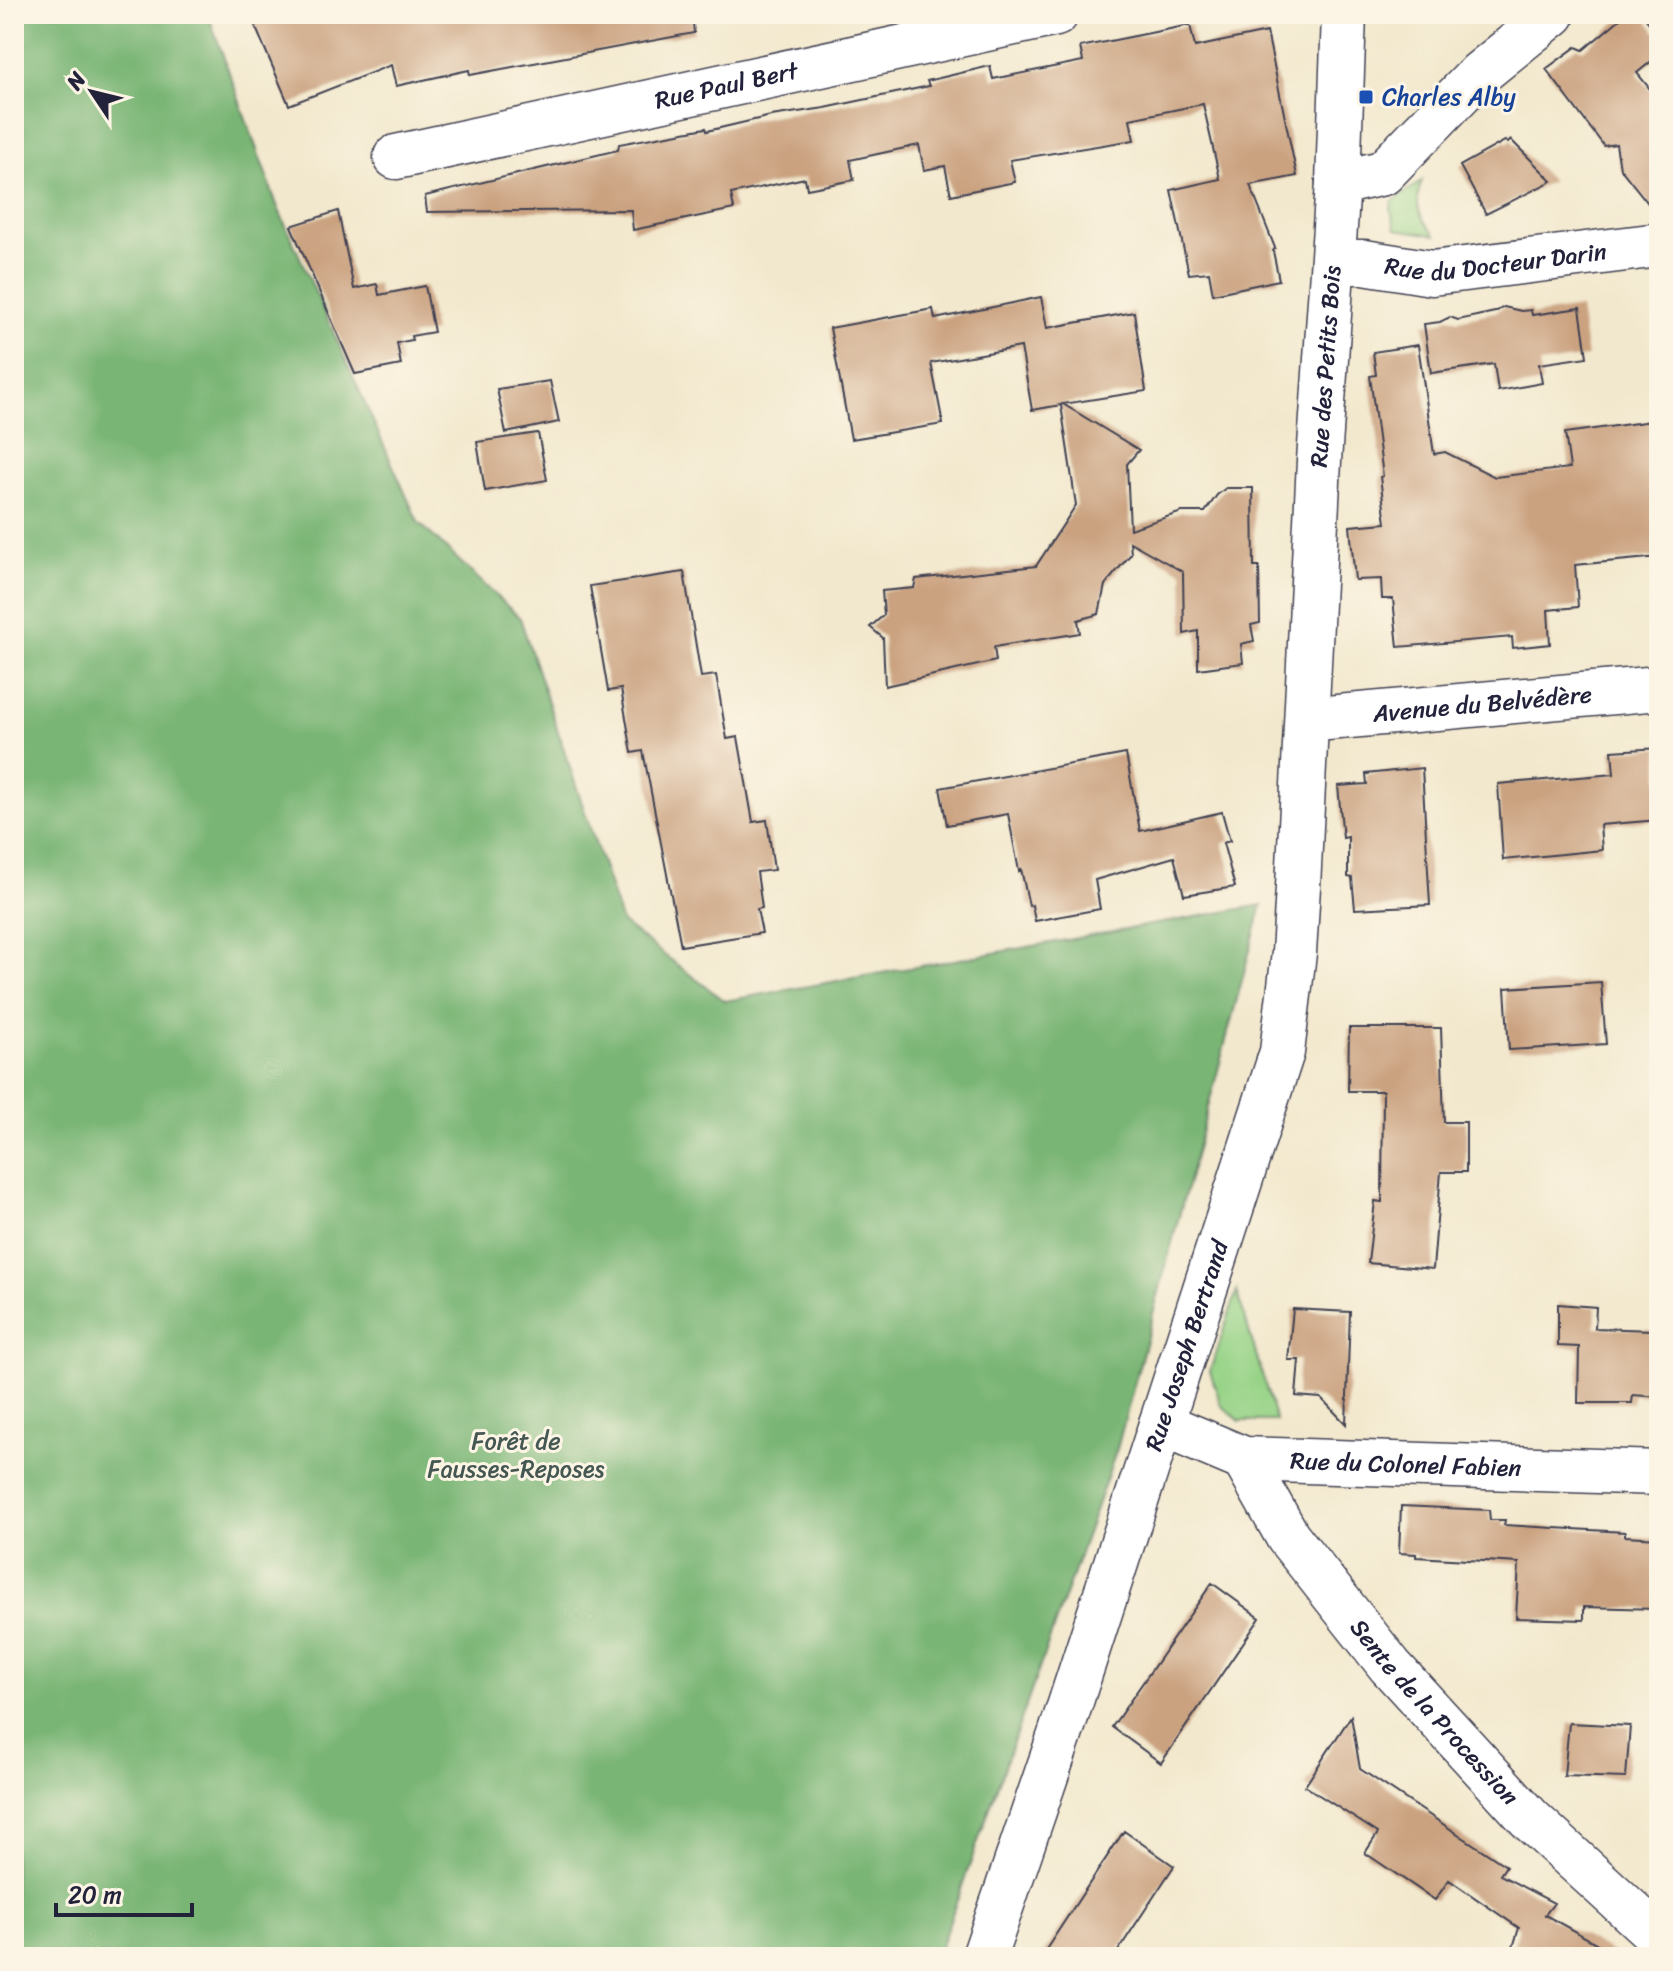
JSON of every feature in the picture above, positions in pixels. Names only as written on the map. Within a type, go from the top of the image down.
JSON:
[{"type":"street","name":"Rue Paul Bert","points":[[396,157],[1056,14]]},
{"type":"street","name":"Rue des Petits Bois","points":[[1307,717],[1319,461],[1338,183],[1344,14]]},
{"type":"street","points":[[1338,183],[1383,173],[1479,74],[1553,14]]},
{"type":"street","name":"Rue du Docteur Darin","points":[[1333,262],[1364,262],[1432,273],[1659,245]]},
{"type":"street","name":"Avenue du Belvédère","points":[[1307,717],[1327,718],[1659,688]]},
{"type":"street","name":"Rue Joseph Bertrand","points":[[984,1957],[1061,1732],[1282,1052],[1294,953],[1307,717]]},
{"type":"street","name":"Rue du Colonel Fabien","points":[[1161,1424],[1244,1459],[1659,1473]]},
{"type":"street","name":"Sente de la Procession","points":[[1244,1459],[1288,1537],[1390,1666],[1531,1820],[1659,1937]]},
{"type":"green space","name":"Forêt de Fausses-Reposes","points":[[14,14],[208,14],[278,208],[418,522],[520,618],[622,923],[725,1001],[1262,905],[1117,1449],[937,1957],[14,1957]]},
{"type":"green space","points":[[1422,181],[1419,210],[1435,235],[1396,229],[1391,210],[1392,202]]},
{"type":"green space","points":[[1237,1291],[1276,1421],[1240,1421],[1221,1405],[1210,1371]]},
{"type":"building","points":[[250,14],[692,14],[694,33],[470,75],[469,70],[396,86],[391,65],[289,105]]},
{"type":"building","points":[[1626,14],[1642,14],[1659,36],[1659,55],[1637,73],[1659,100],[1659,217],[1620,168],[1616,144],[1604,146],[1546,69],[1576,47],[1583,50]]},
{"type":"building","points":[[1190,25],[1195,47],[1267,32],[1297,176],[1250,185],[1275,248],[1279,280],[1213,294],[1209,272],[1189,274],[1171,190],[1220,179],[1203,104],[1130,119],[1134,140],[1010,160],[1015,182],[951,195],[945,166],[924,170],[919,145],[850,160],[854,180],[807,189],[805,178],[731,194],[734,209],[633,230],[631,210],[427,212],[425,196],[618,150],[619,144],[825,108],[929,86],[927,81],[990,66],[993,79],[1083,61],[1080,47]]},
{"type":"building","points":[[1511,140],[1552,181],[1486,214],[1460,166]]},
{"type":"building","points":[[338,211],[354,289],[377,284],[379,295],[425,286],[434,332],[411,336],[412,340],[397,343],[401,365],[355,374],[291,226]]},
{"type":"building","points":[[1041,297],[1047,328],[1134,312],[1146,391],[1063,404],[1139,450],[1127,464],[1130,529],[1182,512],[1205,512],[1226,488],[1253,488],[1254,567],[1259,567],[1260,623],[1251,625],[1254,641],[1241,644],[1243,663],[1198,669],[1198,631],[1184,634],[1183,572],[1130,542],[1131,554],[1105,585],[1099,614],[1078,620],[1080,633],[994,647],[996,661],[885,686],[883,638],[870,627],[884,615],[882,591],[914,588],[916,579],[1036,566],[1076,505],[1061,405],[1032,410],[1021,347],[931,363],[943,424],[851,439],[830,328],[933,309],[935,319]]},
{"type":"building","points":[[1504,307],[1531,310],[1532,315],[1580,308],[1587,357],[1539,364],[1542,383],[1498,391],[1494,364],[1431,373],[1424,324],[1450,317],[1458,320]]},
{"type":"building","points":[[1418,345],[1434,454],[1445,452],[1495,477],[1570,468],[1565,433],[1659,420],[1659,557],[1575,565],[1578,607],[1548,610],[1550,644],[1513,648],[1512,637],[1398,647],[1393,599],[1382,599],[1381,579],[1355,580],[1350,526],[1386,523],[1370,376],[1376,375],[1373,352]]},
{"type":"building","points":[[550,381],[559,422],[506,433],[497,389]]},
{"type":"building","points":[[538,433],[547,480],[485,491],[477,442]]},
{"type":"building","points":[[684,572],[701,677],[716,675],[727,739],[738,737],[753,822],[767,820],[774,870],[757,872],[762,908],[757,909],[762,933],[681,946],[643,751],[632,753],[621,689],[608,691],[590,586]]},
{"type":"building","points":[[1659,748],[1659,820],[1600,825],[1602,850],[1503,860],[1498,784],[1614,774],[1612,751]]},
{"type":"building","points":[[1126,754],[1140,831],[1222,812],[1230,841],[1223,843],[1235,887],[1184,895],[1174,857],[1095,880],[1100,909],[1035,921],[1021,869],[1019,871],[1008,814],[947,825],[940,788]]},
{"type":"building","points":[[1422,768],[1430,905],[1355,909],[1352,878],[1348,877],[1348,837],[1343,838],[1338,786],[1367,784],[1366,774]]},
{"type":"building","points":[[1601,982],[1606,1044],[1509,1050],[1505,988]]},
{"type":"building","points":[[1349,1028],[1441,1028],[1444,1122],[1466,1122],[1466,1172],[1441,1172],[1433,1269],[1368,1263],[1375,1201],[1382,1202],[1383,1091],[1348,1091]]},
{"type":"building","points":[[1558,1304],[1596,1307],[1595,1328],[1652,1330],[1652,1341],[1659,1347],[1659,1397],[1633,1395],[1632,1403],[1578,1403],[1579,1347],[1558,1346]]},
{"type":"building","points":[[1293,1309],[1350,1312],[1346,1424],[1321,1398],[1296,1396],[1299,1360],[1288,1360]]},
{"type":"building","points":[[1401,1506],[1489,1510],[1490,1520],[1505,1520],[1504,1525],[1625,1532],[1625,1536],[1659,1538],[1658,1609],[1584,1607],[1584,1620],[1516,1618],[1519,1563],[1416,1557],[1416,1554],[1399,1553]]},
{"type":"building","points":[[1212,1583],[1260,1618],[1161,1763],[1112,1727]]},
{"type":"building","points":[[1351,1716],[1360,1769],[1506,1866],[1500,1875],[1554,1903],[1545,1915],[1621,1957],[1510,1957],[1519,1928],[1449,1880],[1435,1900],[1365,1853],[1378,1833],[1305,1786]]},
{"type":"building","points":[[1569,1723],[1630,1726],[1626,1778],[1564,1776]]},
{"type":"building","points":[[1124,1831],[1174,1866],[1114,1957],[1041,1957]]},
{"type":"place","name":"Charles Alby","points":[[1366,97]]}]
